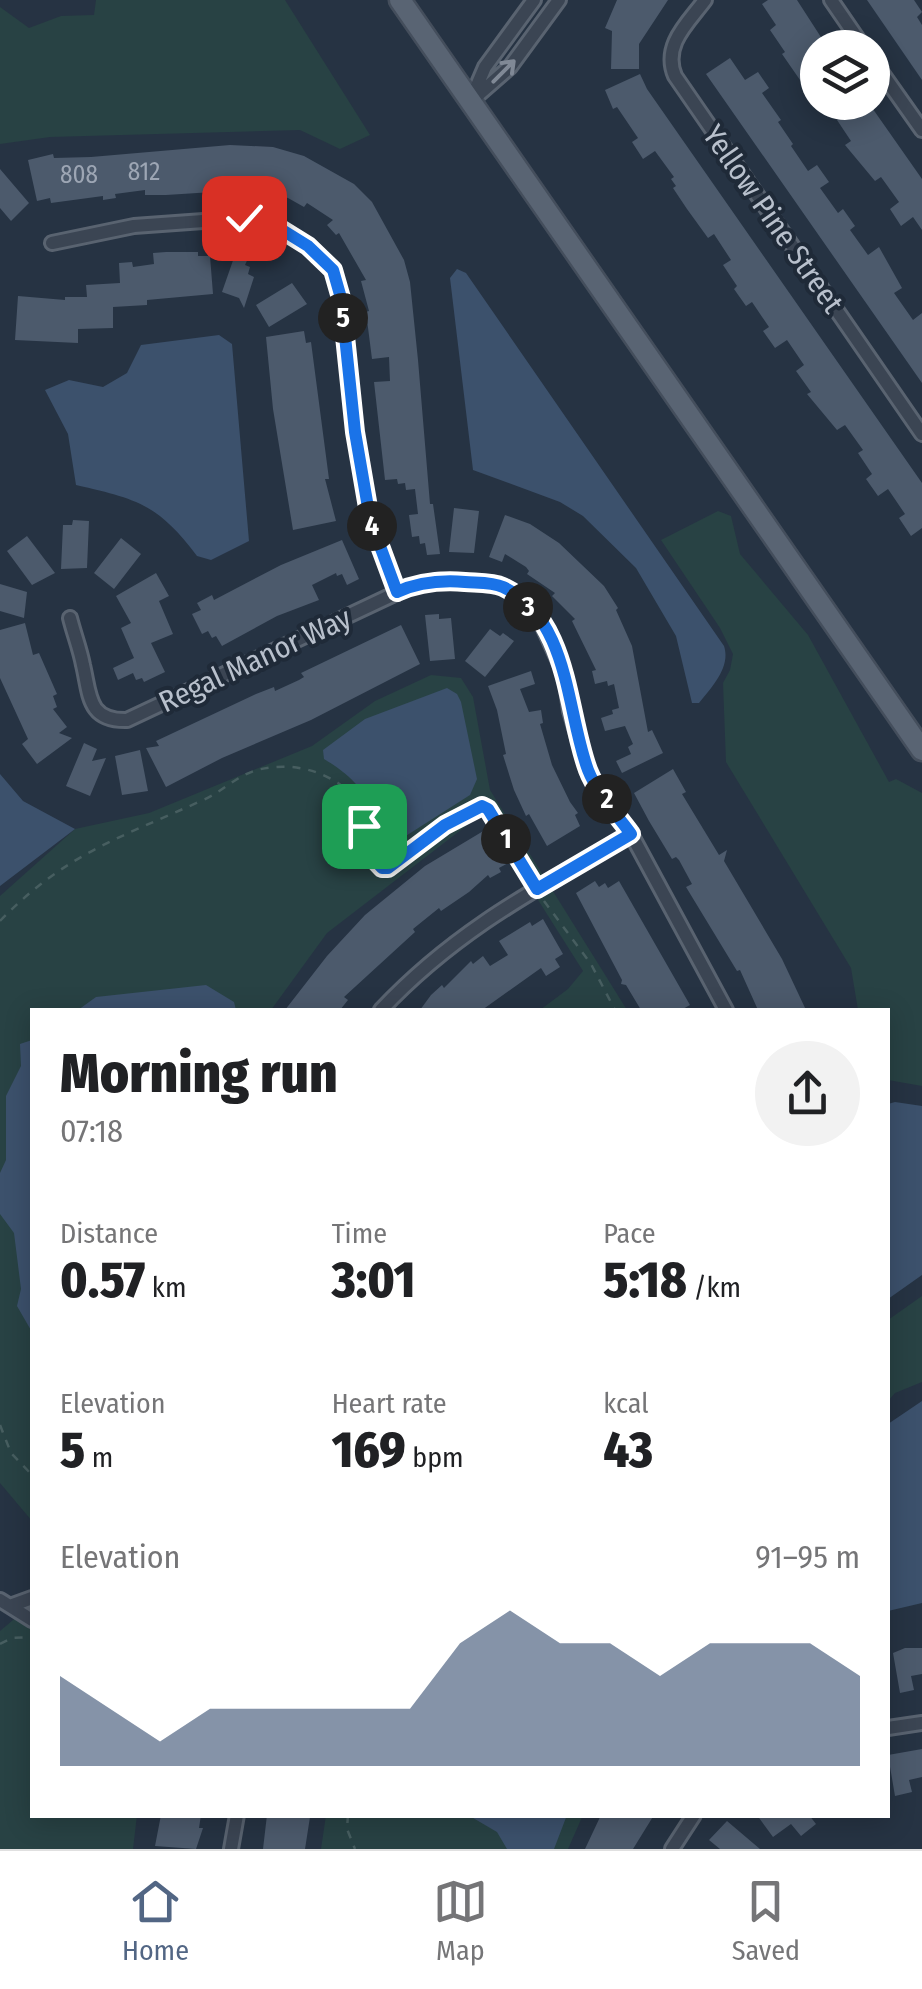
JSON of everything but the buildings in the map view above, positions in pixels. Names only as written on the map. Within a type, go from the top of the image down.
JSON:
[{"type":"main road","points":[[400,0],[915,725],[922,750]]},
{"type":"street","points":[[470,102],[485,67],[534,0]]},
{"type":"street","points":[[470,102],[510,67],[559,0]]},
{"type":"street","name":"Yellow Pine Street","points":[[705,0],[672,46],[670,60],[675,76],[922,434]]},
{"type":"street","points":[[831,0],[852,30]]},
{"type":"street","points":[[890,85],[922,130]]},
{"type":"street","points":[[52,243],[134,226],[244,218],[279,228],[308,246],[333,270],[341,298],[355,432],[370,519],[397,592]]},
{"type":"street","name":"Regal Manor Way","points":[[70,618],[84,667],[87,696],[99,713],[113,720],[127,720],[397,592],[440,580],[502,586],[541,622],[555,648],[566,675],[570,712],[589,774],[631,834],[725,1008]]},
{"type":"street","points":[[383,1008],[457,939],[631,834]]},
{"type":"street","points":[[5,1603],[30,1598]]},
{"type":"street","points":[[5,1603],[30,1619]]},
{"type":"street","points":[[890,1728],[922,1722]]},
{"type":"street","points":[[231,1849],[236,1818]]},
{"type":"street","points":[[672,1849],[692,1818]]},
{"type":"path","points":[[0,922],[31,890],[90,849],[203,800],[255,771],[311,769],[342,786],[356,802],[370,858],[382,868],[395,866],[445,825],[482,806],[488,809],[557,922],[591,964],[614,1008]]},
{"type":"path","points":[[0,1425],[11,1453],[30,1473]]},
{"type":"path","points":[[0,1644],[12,1638],[30,1637]]},
{"type":"path","points":[[348,1818],[355,1849]]},
{"type":"green space","points":[[96,0],[285,0],[370,135],[340,149],[300,130],[50,137],[0,144],[0,7],[29,28],[61,16],[94,15]]},
{"type":"green space","points":[[718,511],[731,516],[740,554],[808,635],[889,782],[896,779],[922,793],[922,1086],[890,1080],[890,1008],[858,1008],[851,968],[726,762],[723,683],[733,654],[661,540]]},
{"type":"green space","points":[[431,675],[461,678],[473,697],[490,790],[626,1008],[543,1008],[568,989],[583,971],[483,813],[327,933],[272,1008],[30,1008],[30,1519],[0,1483],[0,896],[75,829],[149,813],[312,746],[375,701]]},
{"type":"green space","points":[[922,1296],[922,1382],[890,1399],[890,1319]]},
{"type":"green space","points":[[30,1606],[30,1818],[137,1818],[133,1849],[0,1849],[0,1631]]},
{"type":"green space","points":[[326,1818],[582,1818],[568,1849],[321,1849]]},
{"type":"water","points":[[457,269],[466,273],[724,646],[723,669],[699,703],[692,703],[676,636],[636,568],[583,516],[560,502],[473,470],[450,278]]},
{"type":"water","points":[[219,335],[232,344],[249,541],[211,560],[197,556],[170,525],[145,506],[76,485],[68,434],[45,390],[69,380],[103,387],[127,373],[141,345]]},
{"type":"water","points":[[447,688],[461,702],[477,779],[470,795],[401,839],[388,855],[382,854],[376,843],[373,812],[364,793],[324,759],[323,750],[365,719]]},
{"type":"water","points":[[0,774],[23,801],[75,829],[0,886]]},
{"type":"water","points":[[206,985],[234,1002],[236,1008],[81,1008],[96,997]]},
{"type":"water","points":[[30,1041],[30,1329],[17,1306],[21,1289],[14,1233],[0,1214],[0,1173],[6,1160],[6,1096],[21,1066],[20,1044]]},
{"type":"water","points":[[890,1103],[922,1106],[922,1275],[890,1298]]},
{"type":"water","points":[[922,1401],[922,1603],[890,1611],[890,1423]]},
{"type":"water","points":[[473,1818],[566,1818],[554,1849],[507,1849],[497,1832]]},
{"type":"route","points":[[244,218],[279,228],[308,246],[333,270],[341,298],[355,432],[370,519],[397,592],[440,580],[487,583],[502,586],[521,600],[541,622],[566,675],[570,712],[589,774],[631,834],[537,889],[488,809],[482,806],[445,825],[388,868],[370,858],[364,826]]}]
